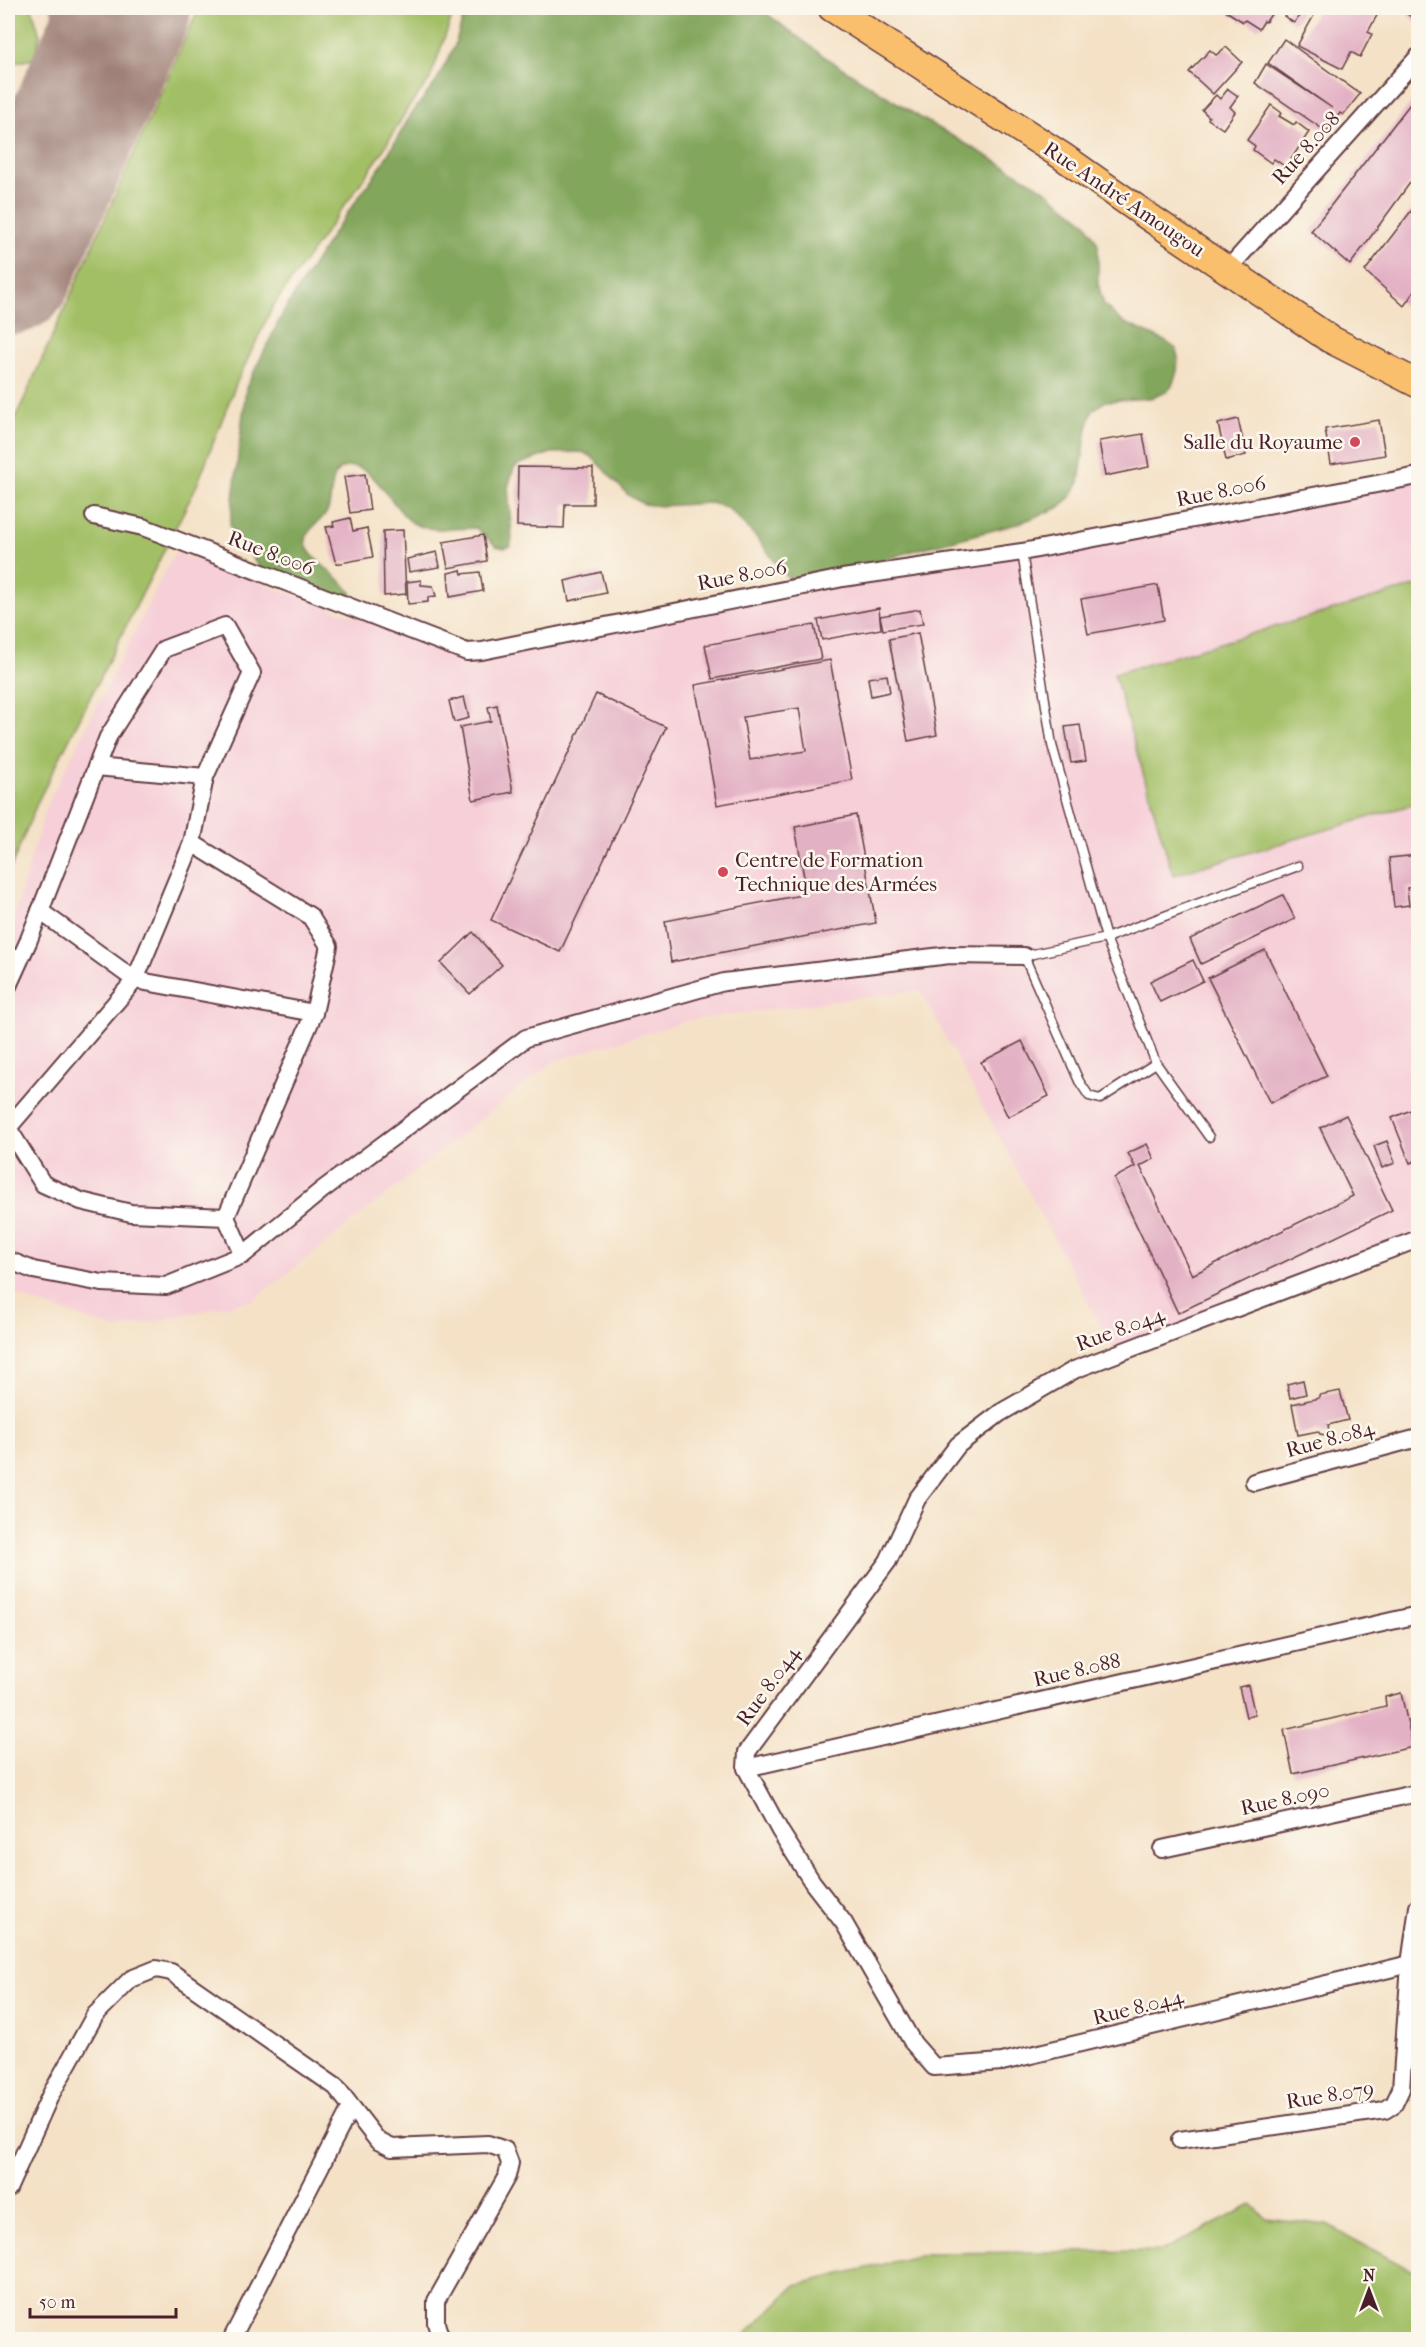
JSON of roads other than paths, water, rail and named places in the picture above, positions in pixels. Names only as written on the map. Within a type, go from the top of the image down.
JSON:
[{"type":"main road","name":"Rue André Amougou","points":[[832,8],[1062,156],[1330,339],[1419,384]]},
{"type":"street","name":"Rue 8.008","points":[[1228,269],[1419,57]]},
{"type":"street","name":"Rue 8.006","points":[[94,516],[143,527],[467,652],[482,651],[843,578],[1022,552],[1419,476]]},
{"type":"street","points":[[8,986],[108,737],[164,649],[225,626],[252,673],[205,777],[192,843],[135,980],[8,1128],[43,1184],[81,1201],[131,1213],[226,1217]]},
{"type":"street","points":[[96,767],[205,777]]},
{"type":"street","points":[[192,843],[310,916],[328,946],[314,1013],[226,1217],[243,1255]]},
{"type":"street","points":[[40,911],[135,980],[314,1013]]},
{"type":"street","points":[[8,1260],[33,1270],[102,1283],[166,1286],[243,1255],[322,1190],[526,1038],[724,982],[950,955],[1024,956]]},
{"type":"street","name":"Rue 8.044","points":[[1410,1964],[1002,2062],[934,2067],[913,2043],[844,1923],[813,1883],[780,1831],[746,1768],[747,1752],[888,1561],[917,1499],[958,1445],[1000,1413],[1074,1370],[1419,1239]]},
{"type":"street","name":"Rue 8.084","points":[[1254,1482],[1419,1438]]},
{"type":"street","name":"Rue 8.088","points":[[746,1768],[1419,1615]]},
{"type":"street","name":"Rue 8.090","points":[[1162,1849],[1419,1793]]},
{"type":"street","name":"Rue 8.079","points":[[1180,2140],[1385,2110],[1394,2104],[1401,2089],[1410,1964],[1419,1907]]},
{"type":"street","points":[[8,2189],[50,2096],[95,2015],[131,1979],[156,1969],[171,1972],[289,2052],[336,2087],[378,2141],[392,2148],[488,2144],[505,2150],[510,2163],[507,2176],[436,2301],[436,2323],[441,2340]]},
{"type":"street","points":[[231,2340],[351,2107]]},
{"type":"lane","points":[[1022,552],[1052,745],[1106,938],[1156,1063],[1209,1137]]},
{"type":"lane","points":[[1156,1063],[1100,1099],[1089,1096],[1079,1081],[1024,956],[1106,938],[1298,866]]},
{"type":"place","name":"Salle du Royaume","points":[[1355,442]]},
{"type":"place","name":"Centre de Formation Technique des Armées","points":[[723,872]]}]
